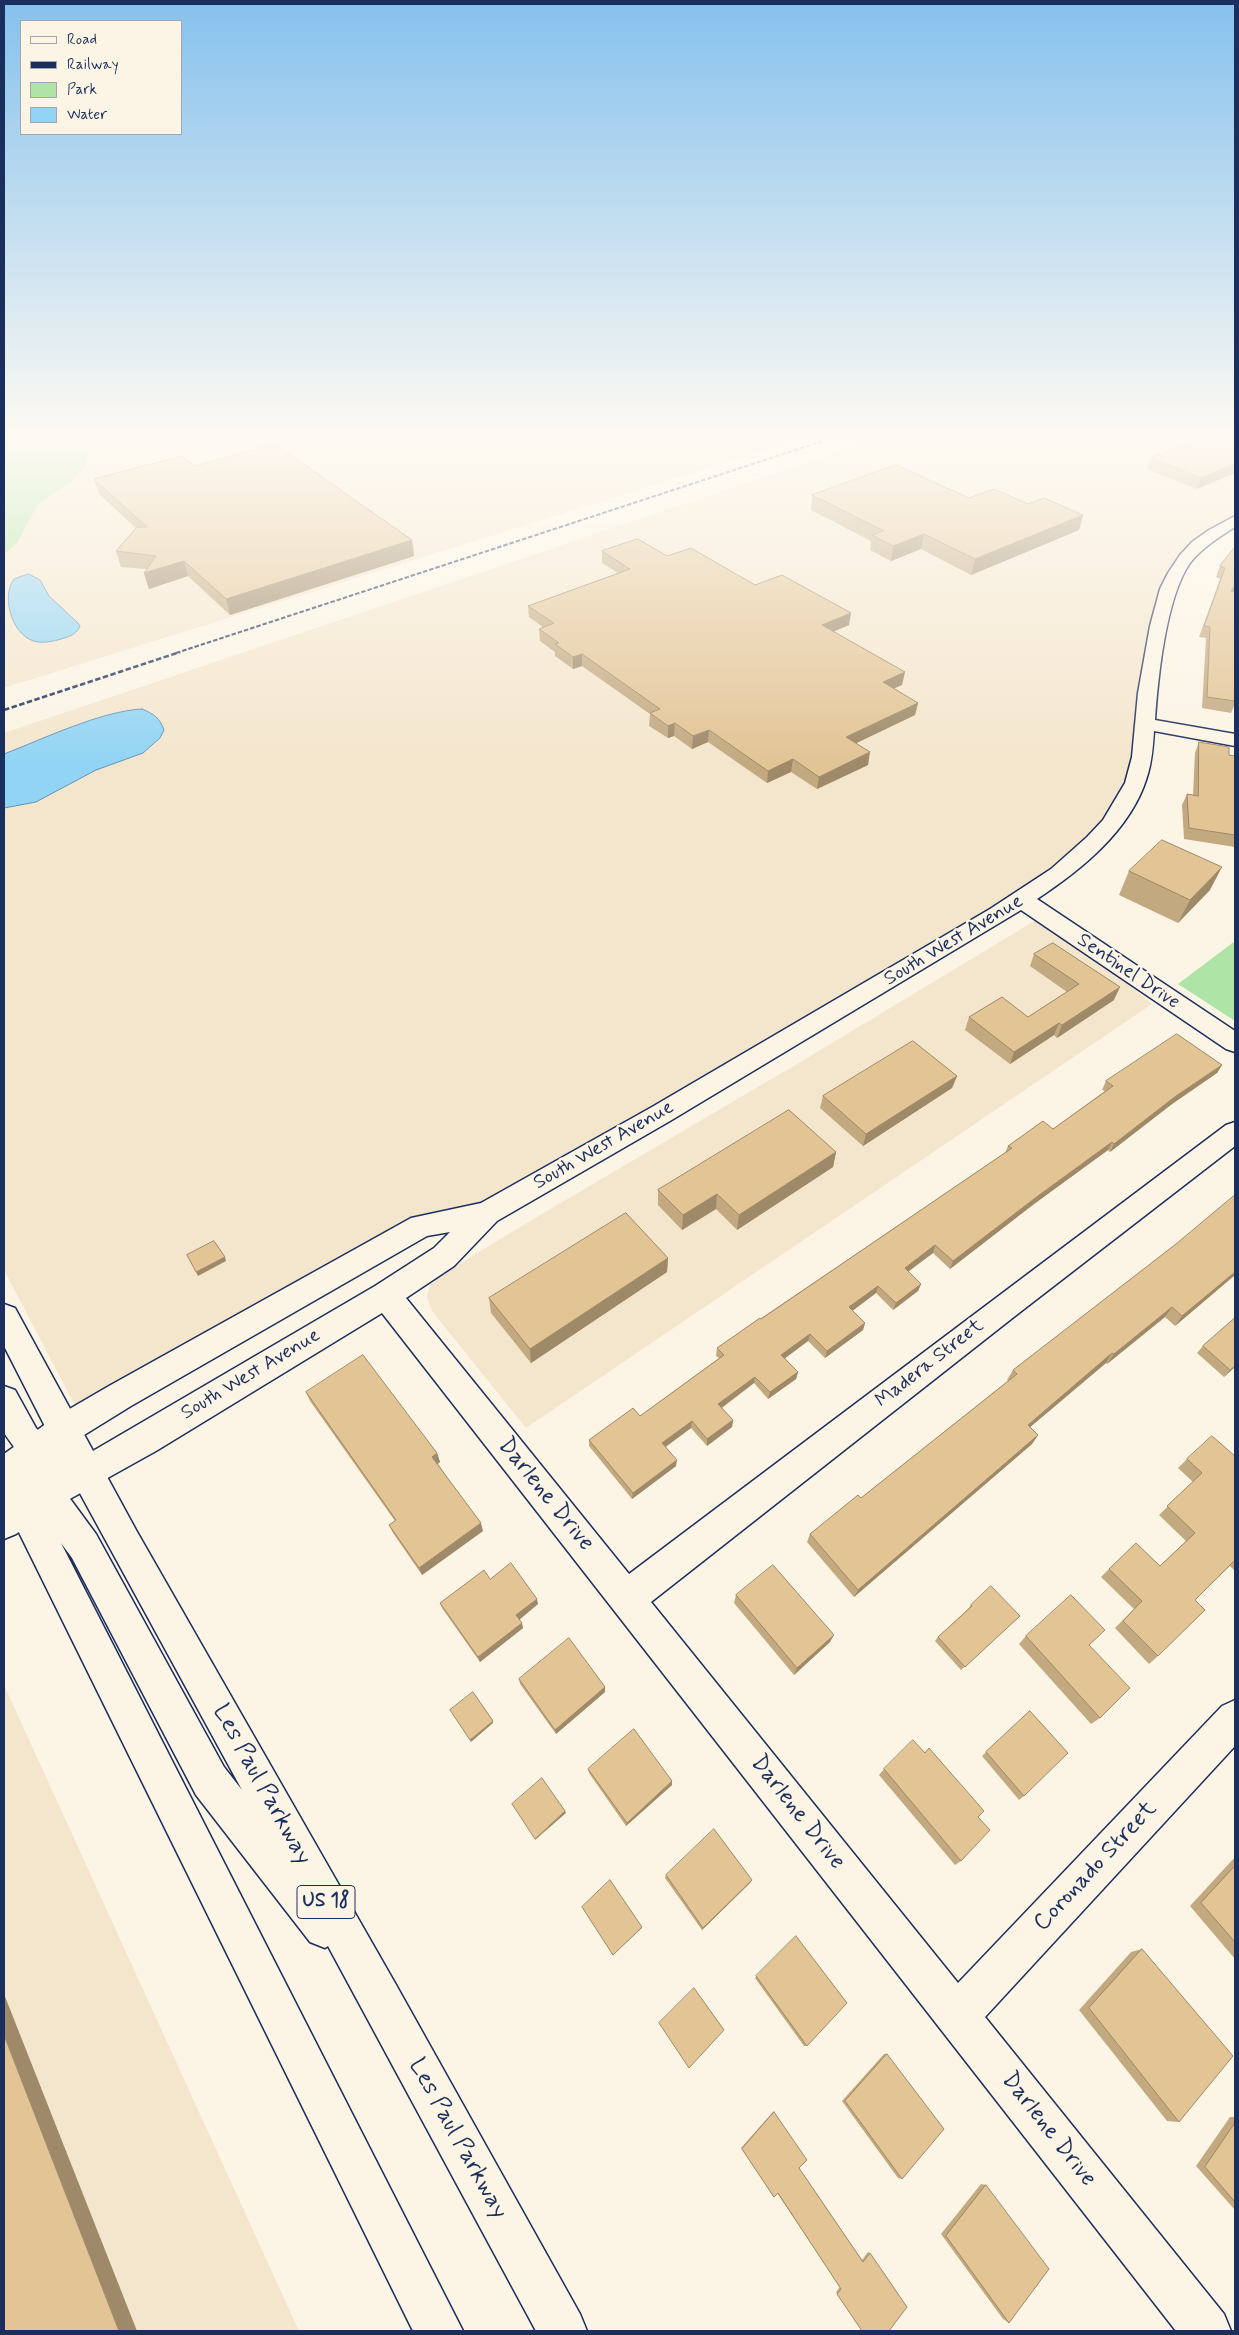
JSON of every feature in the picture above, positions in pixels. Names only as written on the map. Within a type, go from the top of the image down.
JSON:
[{"type":"street","name":"South West Avenue","points":[[25,1508],[89,1472],[386,1295],[444,1257],[487,1213],[686,1100],[1022,900],[1084,852],[1109,828],[1137,781],[1158,624],[1168,586],[1175,572],[1188,556],[1200,546]]},
{"type":"street","points":[[1145,724],[1235,740]]},
{"type":"street","name":"Sentinel Drive","points":[[1022,900],[1235,1043]]},
{"type":"street","name":"Madera Street","points":[[627,1598],[1004,1307],[1235,1132]]},
{"type":"street","name":"South West Avenue","points":[[4,1472],[65,1429],[421,1226],[487,1213]]},
{"type":"street","name":"Darlene Drive","points":[[386,1295],[1207,2331]]},
{"type":"street","name":"Les Paul Parkway","points":[[4,1317],[89,1472],[124,1542],[380,1998],[563,2331]]},
{"type":"street","points":[[4,1400],[21,1433],[35,1451],[57,1466],[89,1472]]},
{"type":"street","points":[[4,1472],[25,1508],[439,2331]]},
{"type":"street","points":[[25,1508],[84,1546],[210,1780],[380,1998]]},
{"type":"street","name":"Coronado Street","points":[[957,2016],[1235,1719]]},
{"type":"shaded area","points":[[14,546],[459,546],[4,688],[4,555]]},
{"type":"shaded area","points":[[559,546],[1201,546],[1173,572],[1127,798],[1038,887],[485,1211],[422,1222],[81,1417],[4,1270],[4,733]]},
{"type":"shaded area","points":[[1041,917],[1077,942],[1152,1004],[526,1428],[432,1311],[427,1297],[430,1285],[446,1272],[525,1224],[807,1058]]},
{"type":"shaded area","points":[[4,1685],[52,1790],[299,2331],[4,2331]]},
{"type":"green space","points":[[4,546],[14,546],[4,555]]},
{"type":"green space","points":[[1235,941],[1235,1021],[1178,984]]},
{"type":"water","points":[[29,574],[40,580],[49,596],[78,623],[80,626],[75,633],[52,641],[38,642],[29,639],[22,633],[11,616],[8,596],[14,579]]},
{"type":"water","points":[[142,709],[156,717],[161,722],[164,730],[160,738],[143,753],[96,770],[36,802],[4,808],[4,754],[91,720]]},
{"type":"building","points":[[120,546],[393,546],[226,599],[184,561],[144,573],[156,556],[116,551]]},
{"type":"building","points":[[617,546],[650,546],[667,556],[691,548],[755,585],[782,575],[851,613],[822,625],[905,672],[883,682],[918,703],[846,737],[870,752],[819,777],[793,759],[768,771],[709,730],[693,736],[675,723],[668,726],[650,713],[660,709],[582,654],[573,657],[555,644],[559,643],[539,629],[554,623],[528,606],[630,569],[602,551]]},
{"type":"building","points":[[948,546],[1007,546],[975,559]]},
{"type":"building","points":[[1235,547],[1235,585],[1231,591],[1235,592],[1235,701],[1207,697],[1210,627],[1204,626],[1225,568],[1220,566]]},
{"type":"building","points":[[1199,742],[1229,747],[1229,755],[1235,756],[1235,835],[1189,828],[1187,794],[1198,796]]},
{"type":"building","points":[[1162,840],[1222,867],[1190,900],[1129,871]]},
{"type":"building","points":[[1053,943],[1120,987],[1062,1025],[1059,1023],[1014,1052],[969,1017],[1002,997],[1028,1017],[1079,984],[1034,954]]},
{"type":"building","points":[[1177,1034],[1222,1065],[1176,1096],[1114,1144],[1112,1142],[953,1261],[935,1245],[905,1268],[921,1284],[896,1303],[878,1286],[849,1307],[865,1323],[827,1351],[810,1334],[781,1355],[798,1372],[770,1392],[755,1377],[718,1404],[733,1420],[707,1439],[692,1421],[662,1443],[677,1460],[633,1493],[589,1440],[633,1408],[640,1416],[724,1355],[717,1348],[1012,1148],[1008,1146],[1043,1121],[1053,1129],[1113,1086],[1106,1081]]},
{"type":"building","points":[[913,1041],[957,1076],[866,1134],[823,1096]]},
{"type":"building","points":[[789,1110],[836,1152],[739,1215],[717,1194],[683,1215],[658,1190]]},
{"type":"building","points":[[1235,1195],[1235,1272],[1182,1316],[1172,1307],[1114,1354],[1112,1353],[1028,1425],[1038,1435],[858,1590],[810,1534],[858,1495],[861,1498],[1017,1374],[1013,1370],[1176,1244]]},
{"type":"building","points":[[626,1213],[668,1258],[530,1349],[489,1298]]},
{"type":"building","points":[[214,1241],[225,1257],[196,1272],[187,1255]]},
{"type":"building","points":[[1235,1318],[1235,1366],[1230,1370],[1203,1346]]},
{"type":"building","points":[[363,1355],[437,1453],[432,1457],[481,1523],[419,1568],[389,1525],[396,1520],[306,1392]]},
{"type":"building","points":[[1212,1436],[1235,1456],[1235,1560],[1195,1600],[1205,1610],[1158,1656],[1123,1621],[1142,1601],[1109,1569],[1136,1543],[1160,1566],[1195,1533],[1167,1506],[1202,1473],[1187,1459]]},
{"type":"building","points":[[511,1563],[537,1599],[516,1615],[522,1623],[478,1657],[440,1603],[484,1570],[490,1579]]},
{"type":"building","points":[[773,1565],[834,1635],[797,1668],[736,1595]]},
{"type":"building","points":[[991,1586],[1020,1616],[965,1667],[938,1637]]},
{"type":"building","points":[[1071,1595],[1105,1630],[1089,1645],[1130,1688],[1100,1718],[1026,1636]]},
{"type":"building","points":[[569,1638],[605,1687],[555,1730],[519,1679]]},
{"type":"building","points":[[473,1692],[493,1721],[470,1740],[450,1710]]},
{"type":"building","points":[[1030,1711],[1068,1753],[1024,1796],[986,1752]]},
{"type":"building","points":[[634,1729],[672,1781],[627,1823],[588,1769]]},
{"type":"building","points":[[913,1740],[925,1753],[929,1748],[984,1811],[978,1817],[990,1830],[961,1861],[884,1769]]},
{"type":"building","points":[[542,1778],[565,1811],[535,1839],[512,1804]]},
{"type":"building","points":[[714,1829],[752,1880],[703,1928],[666,1875]]},
{"type":"building","points":[[1235,1866],[1235,1942],[1201,1903]]},
{"type":"building","points":[[610,1880],[642,1927],[613,1955],[582,1907]]},
{"type":"building","points":[[796,1936],[847,2003],[807,2046],[756,1976]]},
{"type":"building","points":[[1142,1949],[1233,2056],[1179,2122],[1089,2008]]},
{"type":"building","points":[[694,1988],[724,2030],[689,2068],[659,2023]]},
{"type":"building","points":[[4,2035],[119,2331],[4,2331]]},
{"type":"building","points":[[887,2054],[944,2129],[902,2179],[845,2101]]},
{"type":"building","points":[[774,2112],[807,2160],[799,2168],[863,2262],[870,2253],[907,2307],[889,2331],[862,2331],[837,2294],[841,2289],[778,2193],[774,2197],[742,2149]]},
{"type":"building","points":[[1235,2123],[1235,2202],[1205,2167]]},
{"type":"building","points":[[986,2185],[1049,2269],[1009,2323],[946,2236]]},
{"type":"railway","points":[[176,653],[503,546]]},
{"type":"railway","points":[[4,710],[180,652]]}]
